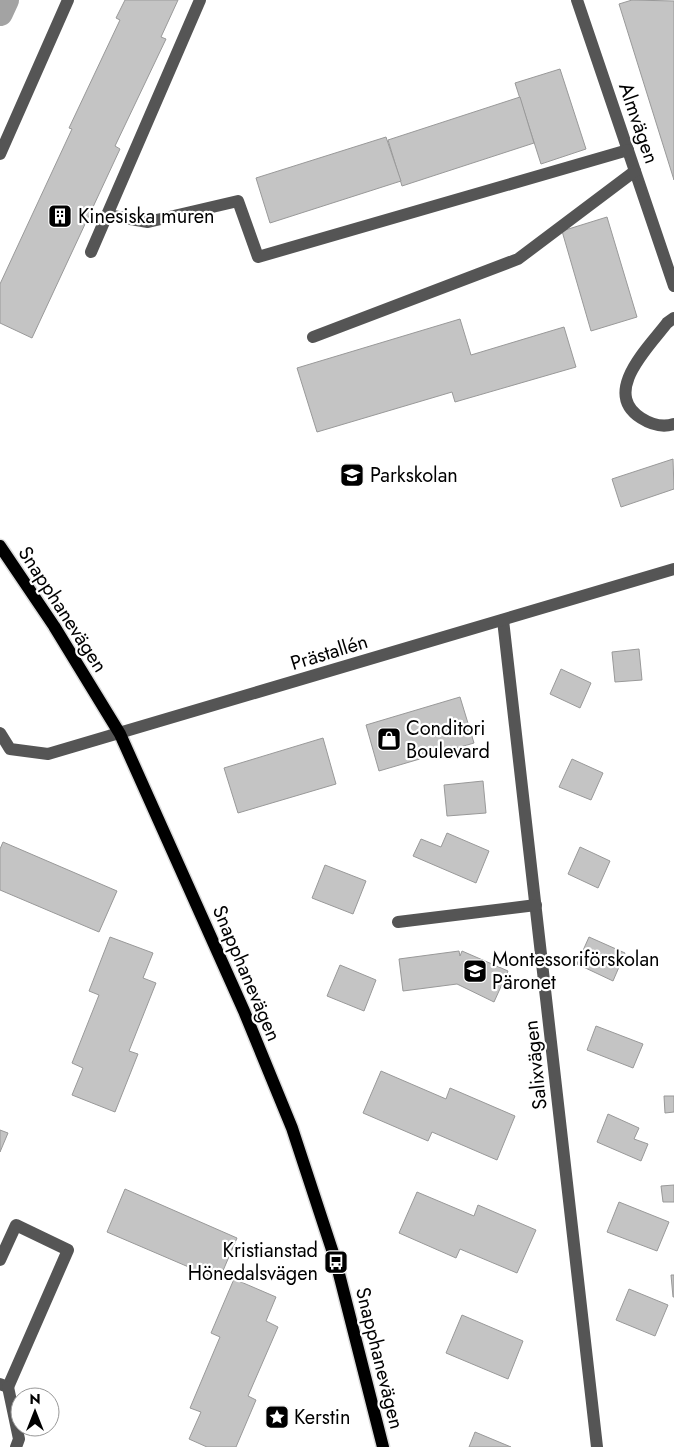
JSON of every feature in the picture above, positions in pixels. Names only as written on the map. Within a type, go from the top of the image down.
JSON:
[{"type":"main road","name":"Snapphanevägen","points":[[0,546],[54,626],[120,734],[244,1011],[292,1128],[336,1262],[383,1447]]},
{"type":"street","points":[[0,154],[68,0]]},
{"type":"street","points":[[91,252],[200,0]]},
{"type":"street","name":"Almvägen","points":[[577,0],[674,286]]},
{"type":"street","points":[[107,215],[148,222],[238,201],[258,258],[628,150]]},
{"type":"street","points":[[313,337],[518,259],[635,171]]},
{"type":"street","points":[[674,318],[667,323],[630,372],[626,393],[629,405],[639,417],[652,424],[666,427],[674,424]]},
{"type":"street","name":"Prästallén","points":[[0,733],[10,748],[48,754],[674,568]]},
{"type":"street","name":"Salixvägen","points":[[503,620],[597,1447]]},
{"type":"street","points":[[398,922],[536,905]]},
{"type":"street","points":[[0,1260],[16,1225],[68,1250],[4,1386],[19,1439],[16,1447]]},
{"type":"building","name":"Kinesiska muren","points":[[125,0],[178,0],[161,37],[166,39],[115,146],[120,149],[32,338],[0,323],[0,284],[72,129],[69,128],[120,20],[116,18]]},
{"type":"building","points":[[632,0],[674,1],[674,180],[619,4]]},
{"type":"building","points":[[560,69],[586,149],[541,164],[515,83]]},
{"type":"building","points":[[520,97],[534,143],[402,186],[388,140]]},
{"type":"building","points":[[386,137],[401,181],[270,223],[256,178]]},
{"type":"building","points":[[607,217],[637,317],[591,331],[562,231]]},
{"type":"building","points":[[460,319],[471,355],[564,327],[576,367],[455,402],[452,392],[317,432],[297,368]]},
{"type":"building","points":[[673,459],[674,489],[621,507],[612,479]]},
{"type":"building","points":[[639,649],[642,680],[615,682],[612,652]]},
{"type":"building","points":[[561,669],[591,683],[580,708],[550,694]]},
{"type":"building","points":[[460,697],[474,743],[379,771],[366,725]]},
{"type":"building","points":[[323,738],[336,784],[238,813],[224,768]]},
{"type":"building","points":[[572,759],[603,773],[591,800],[559,787]]},
{"type":"building","points":[[483,781],[486,813],[447,816],[444,785]]},
{"type":"building","points":[[447,833],[489,851],[476,883],[413,856],[421,839],[441,847]]},
{"type":"building","points":[[3,842],[117,891],[99,932],[0,890],[0,849]]},
{"type":"building","points":[[580,847],[610,861],[598,888],[568,874]]},
{"type":"building","points":[[325,865],[366,881],[353,914],[312,898]]},
{"type":"building","points":[[110,937],[153,953],[143,978],[156,983],[129,1051],[138,1054],[115,1112],[72,1095],[83,1068],[72,1063],[99,995],[89,991]]},
{"type":"building","points":[[589,937],[625,953],[613,981],[577,964]]},
{"type":"building","points":[[459,951],[460,956],[462,951],[508,971],[494,1002],[457,984],[403,991],[399,959]]},
{"type":"building","points":[[340,965],[376,980],[364,1011],[327,996]]},
{"type":"building","points":[[596,1026],[643,1044],[633,1068],[587,1050]]},
{"type":"building","points":[[381,1071],[446,1099],[450,1088],[515,1116],[497,1160],[432,1132],[428,1141],[363,1113]]},
{"type":"building","points":[[664,1096],[674,1096],[674,1112],[665,1113]]},
{"type":"building","points":[[608,1114],[639,1128],[634,1139],[648,1144],[641,1161],[597,1142]]},
{"type":"building","points":[[0,1130],[8,1133],[0,1152]]},
{"type":"building","points":[[674,1185],[674,1202],[663,1202],[661,1186]]},
{"type":"building","points":[[125,1189],[237,1238],[219,1280],[107,1232]]},
{"type":"building","points":[[417,1192],[474,1216],[478,1205],[536,1230],[517,1273],[460,1249],[456,1258],[399,1233]]},
{"type":"building","points":[[619,1202],[669,1222],[657,1251],[607,1232]]},
{"type":"building","points":[[671,1275],[674,1275],[674,1297],[673,1297]]},
{"type":"building","points":[[234,1279],[276,1297],[266,1321],[278,1327],[248,1396],[256,1400],[236,1447],[207,1447],[189,1439],[201,1412],[190,1408],[220,1337],[211,1333]]},
{"type":"building","points":[[629,1289],[668,1305],[655,1336],[616,1320]]},
{"type":"building","points":[[462,1315],[523,1341],[508,1379],[446,1353]]},
{"type":"building","points":[[475,1432],[511,1447],[469,1447]]},
{"type":"waterway","points":[[0,13],[6,0]]},
{"type":"place","name":"Kinesiska muren","points":[[60,216]]},
{"type":"place","name":"Parkskolan","points":[[352,475]]},
{"type":"place","name":"Conditori Boulevard","points":[[389,739]]},
{"type":"place","name":"Montessoriförskolan Päronet","points":[[475,971]]},
{"type":"place","name":"Kristianstad Hönedalsvägen","points":[[336,1262]]},
{"type":"place","name":"Kerstin","points":[[277,1417]]}]
